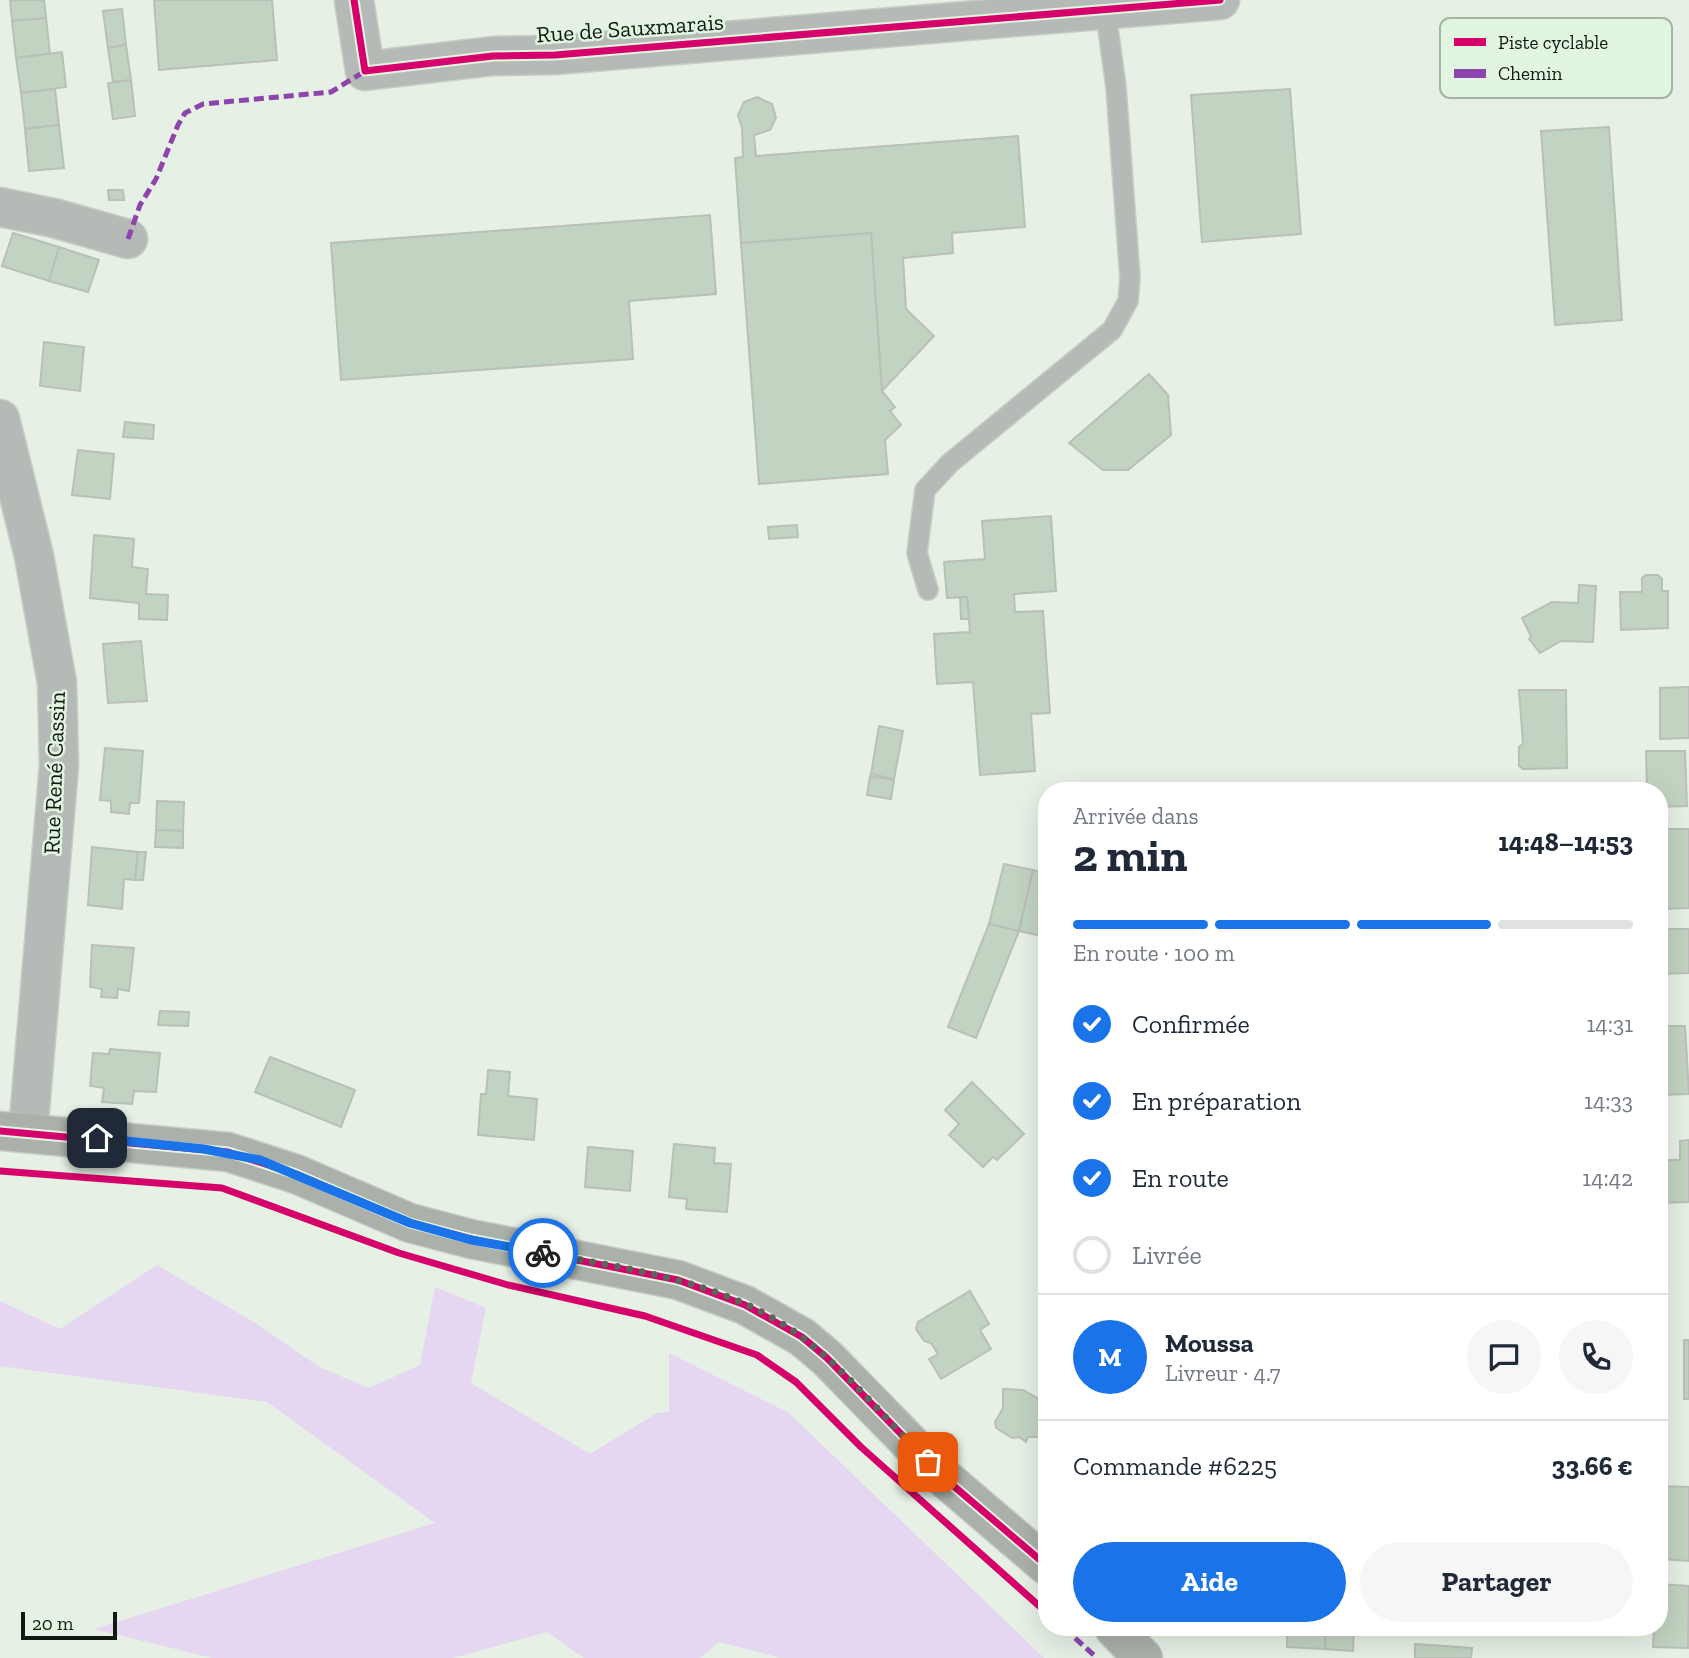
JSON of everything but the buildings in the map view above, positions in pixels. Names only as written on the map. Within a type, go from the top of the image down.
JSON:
[{"type":"street","name":"Rue de Sauxmarais","points":[[354,0],[365,71],[493,56],[555,55],[1105,7],[1220,0]]},
{"type":"street","points":[[0,207],[54,218],[128,239]]},
{"type":"street","name":"Rue René Cassin","points":[[0,419],[34,556],[57,683],[59,765],[14,1132]]},
{"type":"street","points":[[14,1132],[228,1152],[296,1174],[410,1223],[471,1240],[678,1280],[745,1305],[802,1337],[827,1358],[942,1476],[1038,1558]]},
{"type":"street","points":[[1122,1636],[1143,1658]]},
{"type":"lane","points":[[928,590],[918,553],[925,490],[950,463],[1112,330],[1128,301],[1130,278],[1116,87],[1105,7]]},
{"type":"shaded area","points":[[157,1265],[255,1323],[321,1368],[369,1388],[420,1365],[435,1287],[486,1308],[471,1383],[590,1454],[657,1413],[669,1412],[669,1353],[789,1413],[1044,1658],[781,1658],[719,1642],[700,1658],[584,1658],[547,1632],[453,1658],[212,1658],[94,1629],[435,1523],[267,1402],[0,1366],[0,1301],[60,1329]]},
{"type":"marked path","points":[[128,239],[140,205],[156,179],[185,113],[203,104],[331,92],[365,71]]},
{"type":"marked path","points":[[1073,1636],[1097,1658]]},
{"type":"cycle path","points":[[354,0],[365,71],[493,56],[555,55],[1220,0]]},
{"type":"cycle path","points":[[0,1131],[228,1152],[296,1174],[410,1223],[471,1239],[678,1280],[745,1305],[802,1337],[827,1358],[942,1476],[1038,1558]]},
{"type":"cycle path","points":[[0,1171],[222,1188],[399,1253],[508,1285],[645,1316],[757,1355],[796,1382],[861,1447],[1038,1605]]},
{"type":"way so far","points":[[543,1253],[678,1280],[711,1291],[776,1320],[827,1358],[928,1462]]},
{"type":"route","points":[[97,1138],[180,1145],[260,1160],[410,1223],[471,1240],[543,1253]]}]
